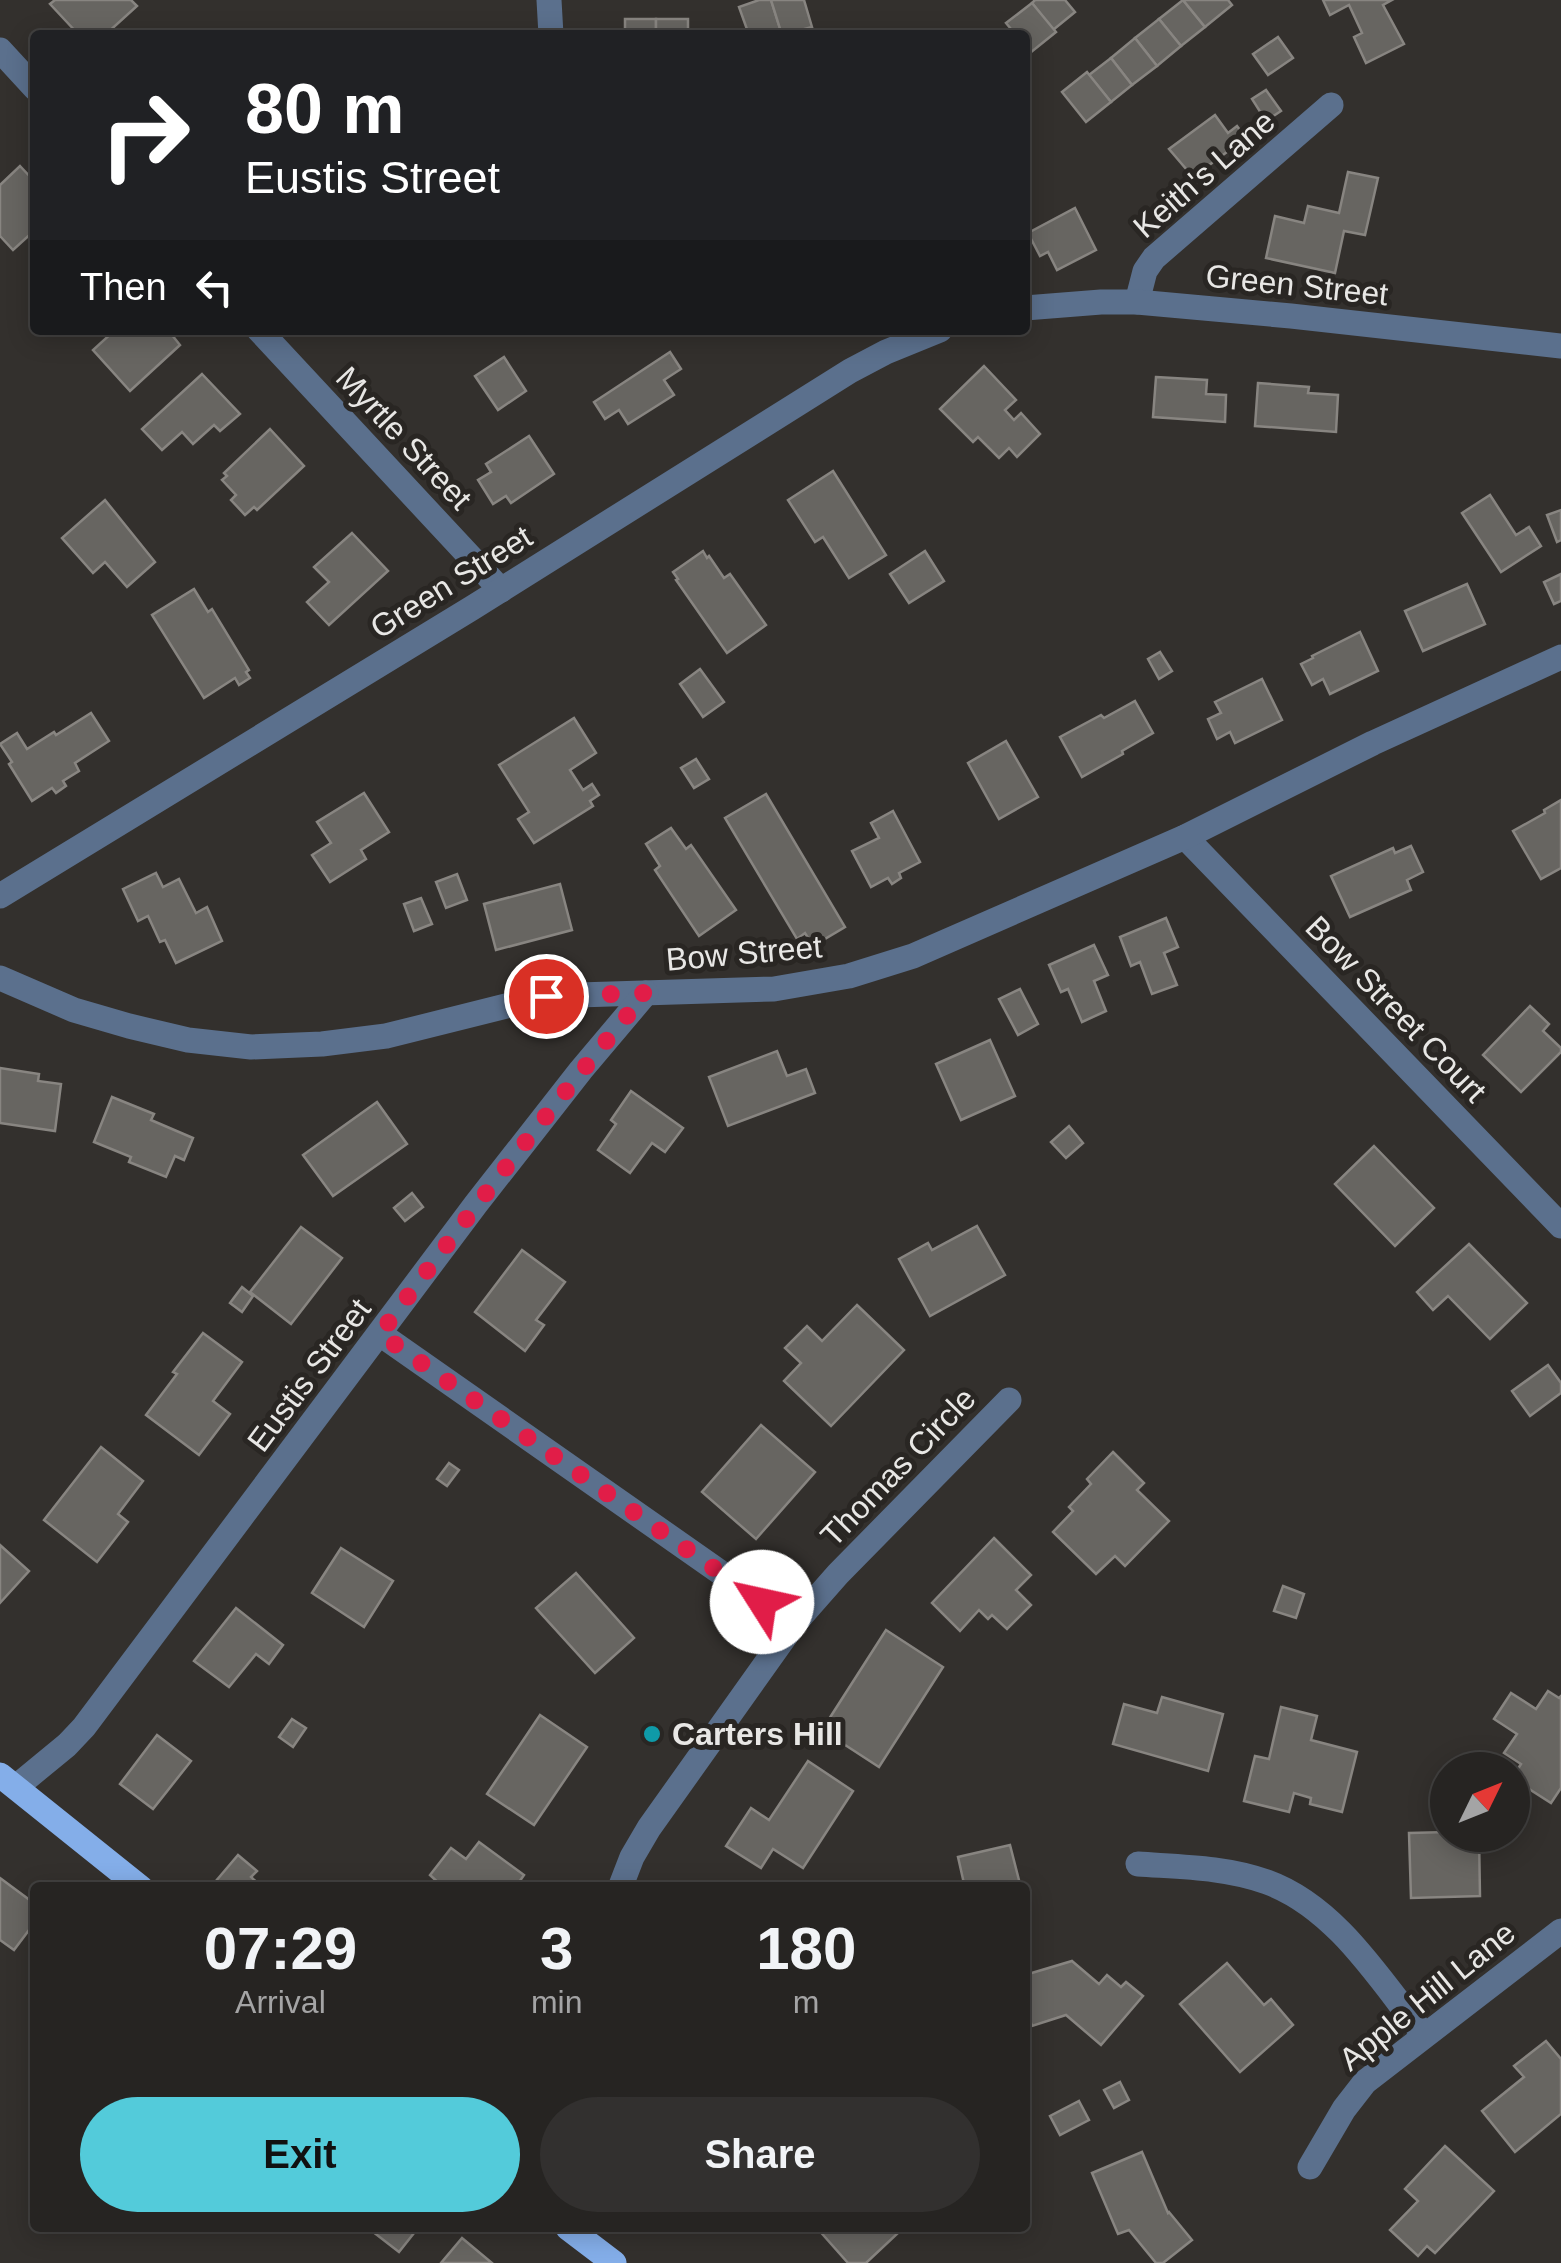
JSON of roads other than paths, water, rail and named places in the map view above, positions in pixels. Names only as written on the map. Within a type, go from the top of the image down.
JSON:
[{"type":"main road","points":[[8,1781],[134,1882]]},
{"type":"main road","points":[[573,2232],[614,2263]]},
{"type":"street","points":[[549,0],[550,30]]},
{"type":"street","points":[[0,50],[30,83]]},
{"type":"street","name":"Keith's Lane","points":[[1137,302],[1154,258],[1331,105]]},
{"type":"street","name":"Green Street","points":[[1030,308],[1137,302],[1561,346]]},
{"type":"street","name":"Myrtle Street","points":[[265,335],[501,590]]},
{"type":"street","name":"Green Street","points":[[0,896],[850,371],[928,335]]},
{"type":"street","name":"Bow Street","points":[[0,978],[74,1010],[129,1026],[188,1040],[252,1046],[322,1044],[386,1036],[546,996],[774,988],[849,976],[913,956],[1185,837],[1561,657]]},
{"type":"street","name":"Bow Street Court","points":[[1185,837],[1561,1226]]},
{"type":"street","name":"Eustis Street","points":[[8,1781],[67,1746],[84,1727],[476,1204],[646,993]]},
{"type":"street","points":[[380,1334],[794,1624]]},
{"type":"street","name":"Thomas Circle","points":[[622,1882],[648,1828],[794,1624],[1009,1400]]},
{"type":"street","points":[[1138,1864],[1220,1870],[1268,1882],[1289,1893],[1344,1936],[1424,2035]]},
{"type":"street","name":"Apple Hill Lane","points":[[1310,2168],[1357,2090],[1561,1931]]},
{"type":"place","name":"Carters Hill","points":[[652,1734]]}]
